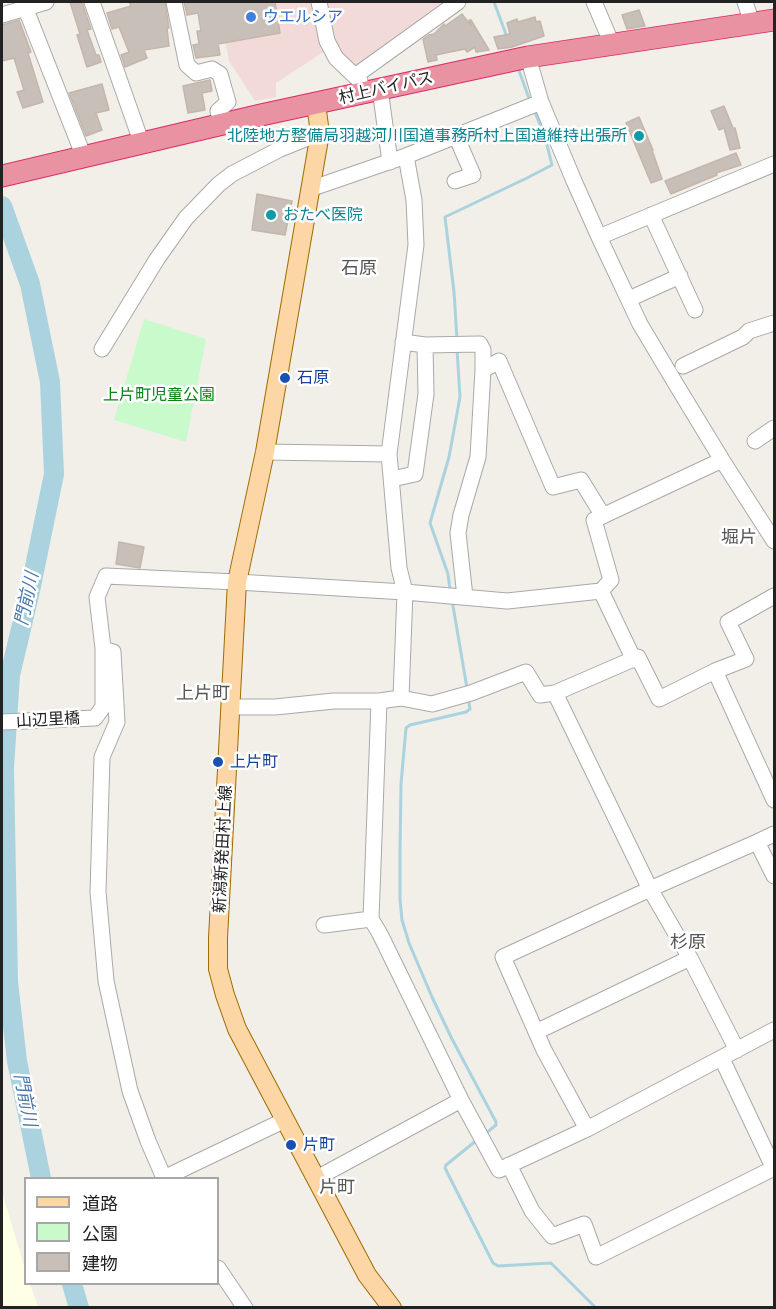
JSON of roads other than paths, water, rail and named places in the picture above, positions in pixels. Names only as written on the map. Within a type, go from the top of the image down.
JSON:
[{"type":"highway","name":"村上バイパス","points":[[2,176],[528,57],[774,20]]},
{"type":"main road","name":"新潟新発田村上線","points":[[316,104],[320,133],[265,452],[237,582],[218,969],[237,1029],[367,1275],[392,1308]]},
{"type":"street","points":[[2,15],[24,5],[46,2]]},
{"type":"street","points":[[92,2],[142,144]]},
{"type":"street","points":[[174,2],[187,65],[196,73],[212,69],[220,74],[228,102],[218,111],[221,125]]},
{"type":"street","points":[[319,2],[327,41],[336,58],[355,76],[376,90],[390,162]]},
{"type":"street","points":[[355,76],[458,2]]},
{"type":"street","points":[[594,2],[612,44]]},
{"type":"street","points":[[745,2],[752,23]]},
{"type":"street","points":[[24,5],[84,158]]},
{"type":"street","points":[[528,57],[541,102],[598,237],[640,324],[774,541]]},
{"type":"street","points":[[310,189],[406,156],[541,102]]},
{"type":"street","points":[[102,349],[157,259],[186,218],[219,184],[232,174],[280,149],[320,133]]},
{"type":"street","points":[[455,181],[473,175],[456,136]]},
{"type":"street","points":[[401,698],[405,592],[399,568],[389,454],[416,245],[414,200],[406,156]]},
{"type":"street","points":[[598,237],[774,164]]},
{"type":"street","points":[[651,214],[695,310]]},
{"type":"street","points":[[629,299],[680,276]]},
{"type":"street","points":[[683,366],[743,337],[749,331],[774,323]]},
{"type":"street","points":[[403,342],[425,345],[480,344],[483,350],[478,457],[458,533],[465,597]]},
{"type":"street","points":[[392,478],[416,474],[426,394],[425,345]]},
{"type":"street","points":[[483,370],[500,361],[553,487],[581,480],[603,516]]},
{"type":"street","points":[[755,441],[774,428]]},
{"type":"street","points":[[265,452],[389,454]]},
{"type":"street","points":[[164,1177],[130,1091],[106,981],[98,892],[102,757],[117,722],[112,652],[103,648],[97,597],[106,576],[405,592],[507,601],[601,591],[611,580],[594,520],[722,460]]},
{"type":"street","points":[[601,591],[634,660]]},
{"type":"street","points":[[231,707],[275,707],[401,698],[432,704],[471,693],[526,672],[540,695],[555,693],[638,657],[659,699],[715,671],[746,659],[728,622],[774,596]]},
{"type":"street","name":"山辺里橋","points":[[2,722],[95,718],[103,707],[103,648]]},
{"type":"street","points":[[715,671],[774,800]]},
{"type":"street","points":[[555,693],[650,889],[690,958],[737,1050]]},
{"type":"street","points":[[379,701],[371,919],[461,1100],[499,1170],[587,1129],[774,1030]]},
{"type":"street","points":[[587,1129],[544,1050],[503,957],[774,834]]},
{"type":"street","points":[[757,843],[774,876]]},
{"type":"street","points":[[324,925],[371,919]]},
{"type":"street","points":[[536,1032],[690,958]]},
{"type":"street","points":[[509,1165],[532,1211],[552,1236],[584,1224],[596,1257],[774,1169],[723,1059]]},
{"type":"street","points":[[317,1178],[461,1100]]},
{"type":"street","points":[[166,1177],[285,1120]]},
{"type":"street","points":[[219,1270],[244,1308]]},
{"type":"waterway","points":[[494,2],[507,37]]},
{"type":"waterway","points":[[518,68],[530,101]]},
{"type":"waterway","points":[[457,339],[445,217],[552,165],[545,137],[534,110]]},
{"type":"waterway","name":"門前川","points":[[2,206],[30,284],[50,382],[54,474],[10,675],[4,768],[8,982],[17,1061],[41,1177]]},
{"type":"waterway","points":[[450,590],[448,574],[430,523],[449,457],[460,397],[457,349]]},
{"type":"waterway","points":[[452,600],[467,688]]},
{"type":"waterway","points":[[468,697],[470,709],[466,712],[410,725],[406,728],[401,784],[400,899],[402,920],[409,943],[432,997],[496,1122],[496,1125],[485,1134]]},
{"type":"waterway","points":[[477,1140],[445,1168],[493,1263],[498,1266],[551,1263],[596,1308]]},
{"type":"waterway","name":"門前川","points":[[72,1285],[79,1308]]},
{"type":"place","name":"ウエルシア","points":[[251,17]]},
{"type":"place","name":"北陸地方整備局羽越河川国道事務所村上国道維持出張所","points":[[639,136]]},
{"type":"place","name":"おたべ医院","points":[[271,215]]},
{"type":"place","name":"石原","points":[[285,378]]},
{"type":"place","name":"上片町","points":[[218,762]]},
{"type":"place","name":"片町","points":[[291,1145]]},
{"type":"district","name":"石原","points":[[359,269]]},
{"type":"district","name":"堀片","points":[[739,538]]},
{"type":"district","name":"上片町","points":[[203,694]]},
{"type":"district","name":"杉原","points":[[688,943]]},
{"type":"district","name":"片町","points":[[337,1188]]},
{"type":"park label","name":"上片町児童公園","points":[[159,395]]}]
